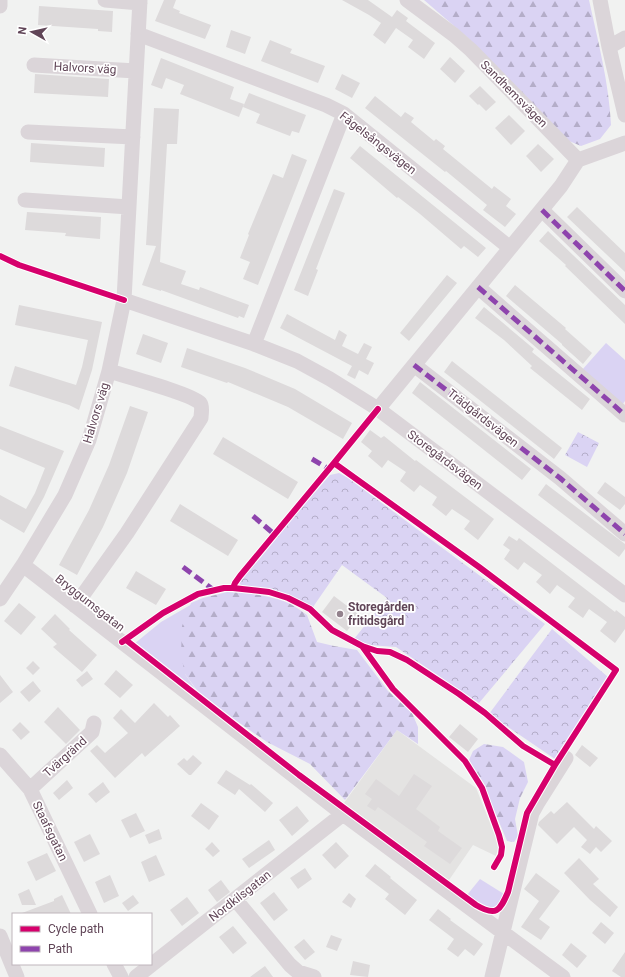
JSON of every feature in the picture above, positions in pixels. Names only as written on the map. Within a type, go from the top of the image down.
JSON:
[{"type":"street","points":[[0,0],[0,6]]},
{"type":"street","name":"Halvors väg","points":[[0,599],[23,565],[65,495],[89,440],[109,371],[124,300],[140,1],[105,0]]},
{"type":"street","name":"Sandhemsvägen","points":[[407,0],[454,35],[578,160]]},
{"type":"street","points":[[600,0],[625,115]]},
{"type":"street","name":"Fågelsångsvägen","points":[[138,34],[326,105],[344,114],[510,248]]},
{"type":"street","points":[[609,47],[625,38]]},
{"type":"street","name":"Halvors väg","points":[[34,65],[136,71]]},
{"type":"street","points":[[254,344],[344,114]]},
{"type":"street","points":[[28,132],[132,137]]},
{"type":"street","points":[[378,409],[542,210],[561,186],[578,160],[625,143]]},
{"type":"street","points":[[25,200],[129,207]]},
{"type":"street","points":[[542,210],[625,291]]},
{"type":"street","points":[[478,287],[625,415]]},
{"type":"street","name":"Storegårdsvägen","points":[[124,300],[254,344],[304,365],[330,379],[378,409],[625,595]]},
{"type":"street","name":"Trädgårdsvägen","points":[[414,365],[551,471],[625,534]]},
{"type":"street","name":"Bryggumsgatan","points":[[76,606],[128,533],[201,418],[202,408],[199,402],[180,393],[109,371]]},
{"type":"street","name":"Bryggumsgatan","points":[[23,565],[343,814],[563,977]]},
{"type":"street","name":"Tvärgränd","points":[[30,789],[92,732],[94,723]]},
{"type":"street","points":[[492,977],[532,813],[536,804],[566,758]]},
{"type":"street","name":"Staafsgatan","points":[[2,761],[30,789],[90,913]]},
{"type":"street","name":"Nordkilsgatan","points":[[152,964],[343,814]]},
{"type":"street","points":[[235,899],[290,965],[298,972],[314,977]]},
{"type":"street","points":[[0,936],[12,965]]},
{"type":"street","points":[[12,965],[17,977]]},
{"type":"street","points":[[115,965],[121,977]]},
{"type":"street","name":"Nordkilsgatan","points":[[136,977],[151,965]]},
{"type":"shaded area","points":[[397,730],[476,788],[496,838],[498,848],[496,856],[473,845],[449,880],[344,803]]},
{"type":"green space","points":[[424,0],[589,0],[606,78],[611,125],[600,139],[581,146],[569,141],[468,38]]},
{"type":"green space","points":[[606,343],[625,360],[625,401],[622,405],[582,370]]},
{"type":"green space","points":[[578,432],[599,443],[587,467],[565,455]]},
{"type":"green space","points":[[339,473],[348,478],[545,624],[479,703],[396,647],[369,645],[354,639],[387,598],[342,565],[313,607],[278,593],[261,588],[241,585],[239,583],[239,580],[243,575],[330,475]]},
{"type":"green space","points":[[227,592],[257,595],[286,602],[307,615],[317,642],[357,650],[388,691],[412,713],[418,727],[418,744],[397,730],[345,800],[310,764],[267,742],[202,697],[185,674],[181,655],[182,626],[191,603],[203,598]]},
{"type":"green space","points":[[192,604],[185,674],[201,697],[134,644],[161,622]]},
{"type":"green space","points":[[552,629],[608,677],[555,759],[489,714]]},
{"type":"green space","points":[[484,744],[503,747],[524,762],[528,782],[520,798],[515,819],[518,836],[514,842],[507,841],[484,786],[469,760],[473,751]]},
{"type":"green space","points":[[480,879],[504,894],[501,902],[497,906],[492,908],[483,907],[467,895]]},
{"type":"building","points":[[164,0],[176,0],[173,8],[180,11],[179,13],[211,25],[205,39],[155,21]]},
{"type":"building","points":[[342,0],[368,0],[392,17],[397,10],[408,18],[406,21],[435,43],[424,59],[408,47],[413,40],[396,28],[385,44],[373,35],[381,23]]},
{"type":"building","points":[[39,6],[113,11],[112,32],[98,31],[98,29],[38,25]]},
{"type":"building","points":[[231,30],[251,37],[245,54],[226,47]]},
{"type":"building","points":[[270,40],[292,49],[290,53],[325,66],[318,83],[261,61]]},
{"type":"building","points":[[450,57],[465,71],[455,83],[440,69]]},
{"type":"building","points":[[161,58],[234,87],[230,99],[244,104],[239,117],[180,94],[184,85],[166,78],[162,89],[151,85]]},
{"type":"building","points":[[35,74],[109,79],[108,97],[34,93]]},
{"type":"building","points":[[342,74],[360,83],[352,98],[335,89]]},
{"type":"building","points":[[480,86],[496,102],[486,111],[469,96]]},
{"type":"building","points":[[249,93],[306,115],[299,133],[292,131],[290,136],[256,123],[260,114],[243,107]]},
{"type":"building","points":[[375,96],[401,117],[405,112],[414,118],[411,122],[434,141],[436,139],[445,146],[443,149],[492,189],[494,186],[511,199],[506,206],[516,214],[505,227],[483,210],[487,205],[365,108]]},
{"type":"building","points":[[154,108],[179,109],[177,144],[167,144],[160,262],[186,271],[181,284],[199,290],[200,287],[249,305],[244,318],[239,316],[238,318],[161,290],[142,285],[156,246],[146,245]]},
{"type":"building","points":[[509,115],[525,131],[511,145],[495,128]]},
{"type":"building","points":[[31,143],[105,148],[104,167],[30,162]]},
{"type":"building","points":[[538,144],[554,159],[541,172],[526,156]]},
{"type":"building","points":[[360,146],[486,248],[478,257],[464,246],[461,249],[420,214],[398,197],[397,198],[350,158]]},
{"type":"building","points":[[292,154],[307,160],[258,285],[243,279],[250,262],[240,258],[249,235],[248,234],[273,174],[283,178]]},
{"type":"building","points":[[334,189],[345,193],[316,269],[318,270],[308,296],[294,290]]},
{"type":"building","points":[[577,207],[625,253],[625,272],[567,217]]},
{"type":"building","points":[[27,212],[101,217],[100,239],[65,236],[66,233],[25,230]]},
{"type":"building","points":[[548,231],[625,305],[625,324],[565,266],[566,265],[539,241]]},
{"type":"building","points":[[447,275],[457,283],[409,341],[400,333]]},
{"type":"building","points":[[515,285],[566,328],[565,329],[592,353],[583,364],[506,296]]},
{"type":"building","points":[[19,305],[102,322],[92,370],[79,410],[69,405],[9,386],[15,366],[76,385],[88,340],[15,325]]},
{"type":"building","points":[[484,307],[534,349],[532,352],[590,399],[582,410],[530,368],[532,366],[504,340],[475,318]]},
{"type":"building","points":[[287,314],[335,340],[339,330],[347,335],[342,346],[358,354],[364,343],[372,347],[366,359],[374,363],[368,375],[359,370],[355,379],[347,375],[352,366],[280,328]]},
{"type":"building","points":[[143,334],[168,343],[161,363],[136,354]]},
{"type":"building","points":[[187,348],[245,368],[295,389],[352,423],[343,439],[288,407],[228,382],[227,383],[181,367]]},
{"type":"building","points":[[452,361],[562,448],[554,459],[444,372]]},
{"type":"building","points":[[420,382],[531,469],[522,480],[412,393]]},
{"type":"building","points":[[130,406],[148,412],[127,473],[103,527],[77,575],[59,565],[89,510],[109,465]]},
{"type":"building","points":[[0,426],[64,451],[44,497],[24,533],[0,519],[0,495],[26,509],[35,493],[45,468],[0,449]]},
{"type":"building","points":[[370,430],[381,438],[384,436],[415,461],[416,460],[494,519],[478,540],[464,529],[470,521],[452,509],[446,516],[432,505],[437,497],[420,485],[414,492],[400,481],[406,472],[388,460],[382,468],[368,456],[372,451],[361,442]]},
{"type":"building","points":[[223,437],[298,482],[288,499],[213,454]]},
{"type":"building","points":[[605,482],[625,497],[625,504],[620,510],[597,493]]},
{"type":"building","points":[[546,484],[625,544],[625,549],[619,557],[538,495]]},
{"type":"building","points":[[180,504],[238,540],[228,556],[170,521]]},
{"type":"building","points":[[509,536],[517,541],[519,538],[615,612],[616,610],[625,617],[625,629],[615,643],[600,631],[607,622],[589,609],[583,618],[568,607],[575,598],[557,585],[550,594],[536,582],[542,575],[524,562],[518,570],[504,559],[510,550],[503,545]]},
{"type":"building","points":[[136,571],[166,589],[156,605],[126,588]]},
{"type":"building","name":"Storegården fritidsgård","points":[[334,596],[359,615],[347,631],[322,612]]},
{"type":"building","points":[[19,603],[36,617],[21,635],[4,621]]},
{"type":"building","points":[[55,614],[70,629],[69,630],[97,655],[82,672],[53,647],[57,644],[41,629]]},
{"type":"building","points":[[33,661],[40,668],[33,675],[26,668]]},
{"type":"building","points":[[116,670],[133,685],[120,698],[104,684]]},
{"type":"building","points":[[87,671],[93,679],[82,687],[76,680]]},
{"type":"building","points":[[0,675],[13,692],[0,703]]},
{"type":"building","points":[[33,681],[41,691],[29,702],[20,692]]},
{"type":"building","points":[[154,703],[168,717],[170,715],[180,726],[145,757],[142,753],[115,778],[90,751],[97,745],[105,753],[128,733],[113,718],[121,709],[135,723]]},
{"type":"building","points":[[58,707],[80,730],[66,744],[44,722]]},
{"type":"building","points":[[20,722],[30,732],[21,740],[12,730]]},
{"type":"building","points":[[460,724],[478,739],[468,752],[449,737]]},
{"type":"building","points":[[582,745],[598,758],[590,767],[575,755]]},
{"type":"building","points":[[193,755],[202,763],[191,775],[189,775],[177,764],[184,758],[187,761]]},
{"type":"building","points":[[226,770],[250,785],[251,784],[273,803],[265,812],[239,789],[235,795],[217,783]]},
{"type":"building","points":[[414,774],[432,786],[416,809],[440,827],[438,831],[462,848],[450,864],[424,846],[427,842],[378,807],[375,811],[367,806],[372,799],[365,794],[376,779],[399,796]]},
{"type":"building","points":[[67,780],[73,788],[59,800],[53,793]]},
{"type":"building","points":[[103,782],[110,792],[96,803],[88,794]]},
{"type":"building","points":[[567,802],[594,829],[596,826],[612,841],[601,852],[596,847],[590,854],[581,847],[587,840],[574,827],[557,844],[538,825],[539,822],[551,811],[554,814]]},
{"type":"building","points":[[201,803],[219,816],[209,830],[191,816]]},
{"type":"building","points":[[297,806],[309,821],[292,836],[279,820]]},
{"type":"building","points":[[136,813],[145,831],[130,838],[121,820]]},
{"type":"building","points":[[159,829],[162,839],[149,844],[145,835]]},
{"type":"building","points":[[90,834],[100,854],[84,862],[74,842]]},
{"type":"building","points":[[269,840],[275,850],[249,868],[242,859]]},
{"type":"building","points":[[212,842],[220,851],[213,857],[205,849]]},
{"type":"building","points":[[336,842],[349,856],[335,869],[322,855]]},
{"type":"building","points":[[47,853],[56,871],[36,881],[27,862]]},
{"type":"building","points":[[156,855],[165,875],[149,882],[141,862]]},
{"type":"building","points":[[579,858],[599,879],[593,884],[618,907],[610,917],[590,900],[564,873]]},
{"type":"building","points":[[375,864],[417,900],[405,915],[385,899],[389,894],[365,876]]},
{"type":"building","points":[[305,868],[312,879],[298,889],[290,878]]},
{"type":"building","points":[[536,873],[560,891],[539,919],[550,927],[541,940],[521,927],[539,901],[524,889]]},
{"type":"building","points":[[110,875],[119,896],[104,903],[95,882]]},
{"type":"building","points":[[221,880],[230,892],[217,902],[208,890]]},
{"type":"building","points":[[29,889],[36,905],[22,905],[18,894]]},
{"type":"building","points":[[274,892],[288,910],[274,921],[260,903]]},
{"type":"building","points":[[349,893],[356,899],[351,908],[342,902]]},
{"type":"building","points":[[62,895],[71,913],[22,913],[54,901],[54,899]]},
{"type":"building","points":[[133,895],[139,903],[128,911],[122,903]]},
{"type":"building","points":[[187,897],[199,913],[182,926],[170,910]]},
{"type":"building","points":[[438,909],[451,919],[450,920],[483,944],[474,956],[465,949],[458,957],[447,949],[454,939],[429,920]]},
{"type":"building","points":[[601,922],[614,933],[605,944],[592,933]]},
{"type":"building","points":[[233,926],[247,943],[233,954],[219,937]]},
{"type":"building","points":[[331,935],[342,939],[337,951],[326,947]]},
{"type":"building","points":[[304,939],[315,952],[305,960],[294,947]]},
{"type":"building","points":[[571,943],[587,956],[577,968],[562,955]]},
{"type":"building","points":[[625,952],[625,977],[621,977],[612,971]]},
{"type":"building","points":[[353,961],[370,965],[368,977],[350,975]]},
{"type":"building","points":[[265,966],[273,977],[250,977]]},
{"type":"marked path","points":[[542,210],[625,291]]},
{"type":"marked path","points":[[478,287],[625,415]]},
{"type":"marked path","points":[[414,365],[560,478],[625,534]]},
{"type":"marked path","points":[[312,459],[329,469]]},
{"type":"marked path","points":[[253,516],[274,534]]},
{"type":"marked path","points":[[183,567],[215,591]]},
{"type":"cycle path","points":[[0,256],[19,265],[124,300]]},
{"type":"cycle path","points":[[233,588],[240,576],[378,409]]},
{"type":"cycle path","points":[[126,640],[299,775],[476,905],[488,911],[493,911],[500,908],[508,892],[527,813],[555,765],[616,670],[479,567],[334,463]]},
{"type":"cycle path","points":[[122,642],[163,613],[198,594],[224,588],[269,592],[288,598],[310,609],[332,630],[362,646],[377,651],[390,652],[407,660],[485,713],[523,746],[555,765]]},
{"type":"cycle path","points":[[362,646],[393,689],[465,761],[482,788],[502,847],[501,855],[494,867]]},
{"type":"place","name":"Storegården fritidsgård","points":[[340,614]]}]
